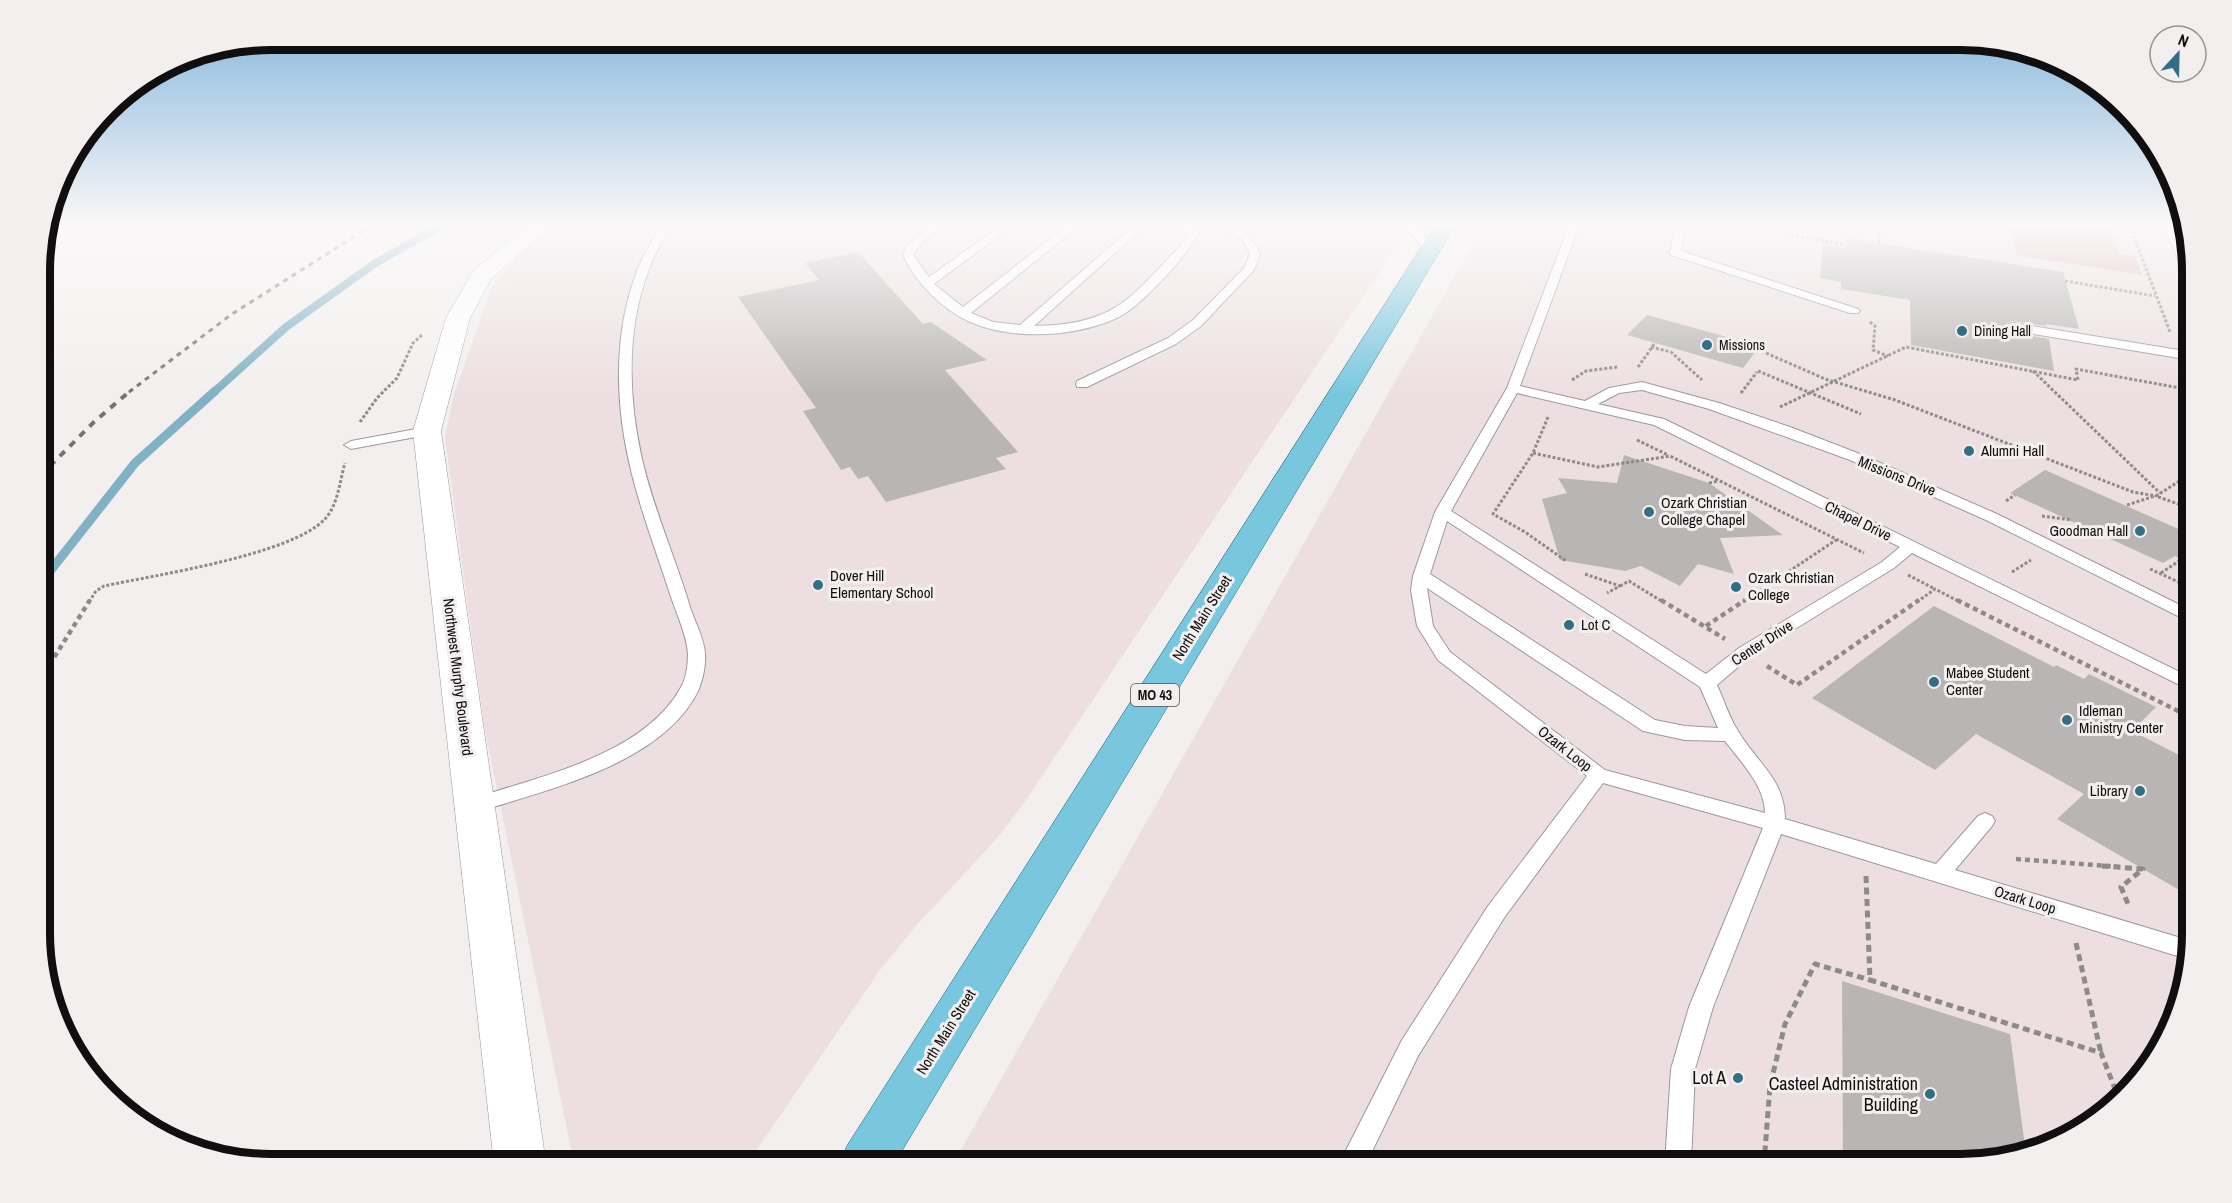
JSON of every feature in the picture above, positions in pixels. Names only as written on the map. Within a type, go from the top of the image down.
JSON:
[{"type":"main road","name":"North Main Street","points":[[871,1154],[1399,282]]},
{"type":"street","name":"Northwest Murphy Boulevard","points":[[478,282],[458,318],[427,431],[518,1154]]},
{"type":"lane","points":[[474,805],[568,774],[608,758],[650,733],[681,703],[690,688],[696,652],[635,459],[626,394],[625,363],[632,304],[640,282]]},
{"type":"lane","points":[[963,313],[1002,282]]},
{"type":"lane","points":[[1023,329],[1076,282]]},
{"type":"lane","points":[[928,283],[963,313],[996,326],[1023,329],[1063,328],[1094,322],[1117,313],[1149,282]]},
{"type":"lane","points":[[1082,384],[1172,341],[1197,323],[1236,282]]},
{"type":"lane","name":"Ozark Loop","points":[[1553,282],[1513,388],[1443,512],[1420,576],[1419,590],[1425,626],[1444,656],[1599,775],[1775,824],[2141,935],[2182,950]]},
{"type":"lane","points":[[1765,282],[1854,311]]},
{"type":"lane","points":[[2013,327],[2182,355]]},
{"type":"lane","name":"Missions Drive","points":[[1590,404],[1606,392],[1622,387],[1642,386],[1763,421],[1937,492],[2055,547],[2182,613]]},
{"type":"lane","name":"Chapel Drive","points":[[1513,388],[1590,404],[1659,422],[2182,680]]},
{"type":"lane","points":[[351,446],[427,431]]},
{"type":"lane","points":[[1443,512],[1707,683],[1730,735],[1761,774],[1775,803],[1775,824],[1701,1007],[1683,1069],[1679,1154]]},
{"type":"lane","name":"Center Drive","points":[[1707,683],[1745,652],[1888,565],[1910,547]]},
{"type":"lane","points":[[1420,576],[1650,726],[1685,733],[1730,735]]},
{"type":"lane","points":[[1357,1154],[1410,1048],[1496,912],[1599,775]]},
{"type":"lane","points":[[1940,874],[1985,821]]},
{"type":"path","points":[[2078,282],[2156,296]]},
{"type":"path","points":[[2151,282],[2182,349]]},
{"type":"path","points":[[1854,311],[1875,326],[1873,350],[1888,356]]},
{"type":"path","points":[[50,664],[96,591],[104,586],[202,566],[289,541],[312,530],[327,517],[357,427],[377,398],[397,378],[413,343],[426,331]]},
{"type":"path","points":[[1638,368],[1653,345],[1671,352],[1707,386]]},
{"type":"path","points":[[1763,421],[1775,409],[1906,347],[2078,380],[2076,369],[2182,388]]},
{"type":"path","points":[[1757,349],[1830,382],[1861,393],[1895,400],[2133,492],[2158,495],[2182,505]]},
{"type":"path","points":[[1738,396],[1757,371],[1861,414]]},
{"type":"path","points":[[2033,371],[2158,495]]},
{"type":"path","points":[[1533,453],[1598,467],[1670,456],[2182,712]]},
{"type":"path","points":[[1696,469],[1723,454]]},
{"type":"path","points":[[2127,505],[2158,495],[2182,479]]},
{"type":"path","points":[[1709,483],[1719,481]]},
{"type":"path","points":[[2006,501],[2015,495]]},
{"type":"path","points":[[2035,515],[2073,520]]},
{"type":"path","points":[[1959,602],[2089,527]]},
{"type":"path","points":[[1706,626],[1837,540]]},
{"type":"path","points":[[2160,573],[2182,559]]},
{"type":"path","points":[[1620,586],[1629,581],[1706,626],[1797,685],[1935,589]]},
{"type":"path","points":[[1866,852],[1870,980]]},
{"type":"path","points":[[2016,859],[2143,869],[2121,887],[2141,935]]},
{"type":"path","points":[[2070,913],[2101,1053],[2116,1091]]},
{"type":"path","points":[[1765,1154],[1770,1086],[1782,1035],[1785,1024],[1815,964],[2101,1053]]},
{"type":"shaded area","name":"Dover Hill Elementary School","points":[[496,282],[1372,282],[1026,800],[999,836],[915,927],[880,970],[754,1154],[572,1154],[485,731],[445,438],[454,394],[492,287]]},
{"type":"shaded area","name":"Ozark Christian College","points":[[1451,282],[2182,282],[2181,962],[2171,1004],[2153,1043],[2128,1078],[2096,1108],[2072,1124],[2033,1142],[1991,1152],[1962,1154],[959,1154]]},
{"type":"building","points":[[809,282],[885,282],[923,324],[931,322],[987,360],[945,370],[1018,452],[996,458],[1006,469],[886,502],[868,476],[858,479],[850,467],[841,470],[803,411],[816,408],[738,297]]},
{"type":"building","points":[[1841,282],[2066,282],[2079,329],[2013,321],[2007,323],[2009,332],[2049,339],[2054,371],[1911,345],[1910,300],[1841,289]]},
{"type":"building","name":"Missions","points":[[1647,315],[1760,346],[1743,368],[1627,335]]},
{"type":"building","name":"Ozark Christian College Chapel","points":[[1624,455],[1709,483],[1783,535],[1720,538],[1734,574],[1698,564],[1680,586],[1641,566],[1625,571],[1560,560],[1542,499],[1567,493],[1558,478],[1617,483]]},
{"type":"building","points":[[2045,470],[2182,531],[2182,559],[2175,556],[2163,563],[2010,493]]},
{"type":"building","points":[[1934,606],[2054,667],[2056,665],[2084,679],[2089,674],[2156,707],[2132,731],[2182,756],[2182,892],[2057,819],[2084,794],[1976,734],[1935,770],[1812,698]]},
{"type":"building","name":"Casteel Administration Building","points":[[1842,981],[2010,1034],[2025,1144],[1991,1152],[1962,1154],[1843,1154]]},
{"type":"waterway","points":[[214,392],[286,327],[349,282]]},
{"type":"waterway","points":[[50,571],[135,463],[215,391]]},
{"type":"railway","points":[[129,392],[232,314],[282,282]]},
{"type":"railway","points":[[50,466],[94,422],[130,391]]},
{"type":"place","name":"Dining Hall","points":[[1962,331]]},
{"type":"place","name":"Missions","points":[[1707,345]]},
{"type":"place","name":"Alumni Hall","points":[[1969,451]]},
{"type":"place","name":"Ozark Christian College Chapel","points":[[1649,512]]},
{"type":"place","name":"Goodman Hall","points":[[2140,531]]},
{"type":"place","name":"Dover Hill Elementary School","points":[[818,585]]},
{"type":"place","name":"Ozark Christian College","points":[[1736,587]]},
{"type":"place","name":"Lot C","points":[[1569,625]]},
{"type":"place","name":"Mabee Student Center","points":[[1934,682]]},
{"type":"place","name":"Idleman Ministry Center","points":[[2067,720]]},
{"type":"place","name":"Library","points":[[2140,791]]},
{"type":"place","name":"Lot A","points":[[1738,1078]]},
{"type":"place","name":"Casteel Administration Building","points":[[1930,1094]]}]
